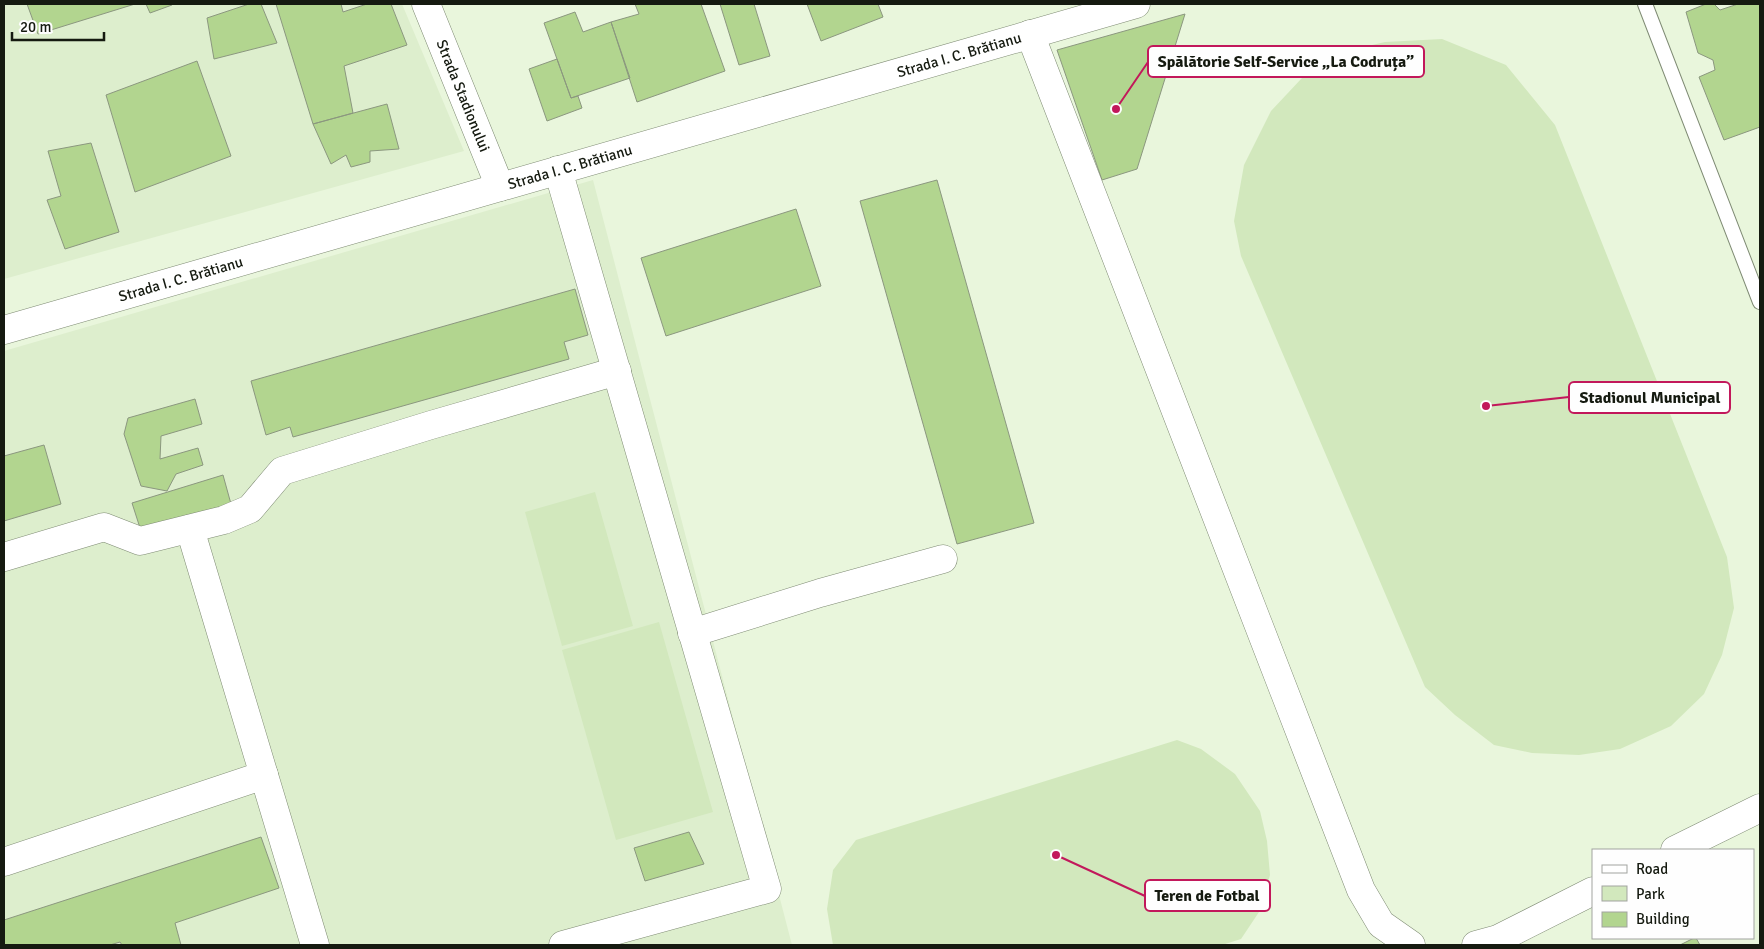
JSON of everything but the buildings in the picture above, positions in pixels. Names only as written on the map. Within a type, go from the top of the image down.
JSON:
[{"type":"street","name":"Strada Stadionului","points":[[426,4],[500,187]]},
{"type":"street","name":"Strada I. C. Brătianu","points":[[4,330],[1136,4]]},
{"type":"street","points":[[1030,34],[1361,890],[1381,924],[1411,945]]},
{"type":"street","points":[[558,170],[767,889],[563,945]]},
{"type":"street","points":[[4,557],[104,526],[140,542],[224,520],[250,509],[282,471],[617,371]]},
{"type":"street","points":[[190,529],[315,945]]},
{"type":"street","points":[[692,633],[820,593],[943,559]]},
{"type":"street","points":[[4,862],[264,775]]},
{"type":"street","points":[[1677,849],[1760,808]]},
{"type":"street","points":[[1476,945],[1498,939],[1592,892]]},
{"type":"lane","points":[[1645,4],[1760,302]]},
{"type":"shaded area","points":[[4,4],[402,4],[464,151],[4,279]]},
{"type":"shaded area","points":[[593,180],[792,945],[4,945],[4,351]]},
{"type":"green space","points":[[1442,39],[1506,65],[1555,125],[1727,557],[1734,608],[1722,655],[1704,694],[1671,726],[1620,749],[1579,755],[1532,753],[1494,745],[1455,715],[1425,687],[1241,256],[1234,221],[1244,165],[1271,111],[1302,78],[1346,51],[1385,42]]},
{"type":"green space","points":[[595,492],[633,626],[562,646],[525,512]]},
{"type":"green space","points":[[659,622],[713,812],[616,840],[562,650]]},
{"type":"green space","points":[[1177,740],[1201,749],[1235,774],[1260,811],[1267,841],[1270,875],[1261,909],[1241,939],[1222,945],[833,945],[827,909],[833,870],[856,840]]},
{"type":"place","name":"Spălătorie Self-Service „La Codruța”","points":[[1116,109]]},
{"type":"place","name":"Stadionul Municipal","points":[[1486,406]]},
{"type":"place","name":"Teren de Fotbal","points":[[1056,855]]}]
